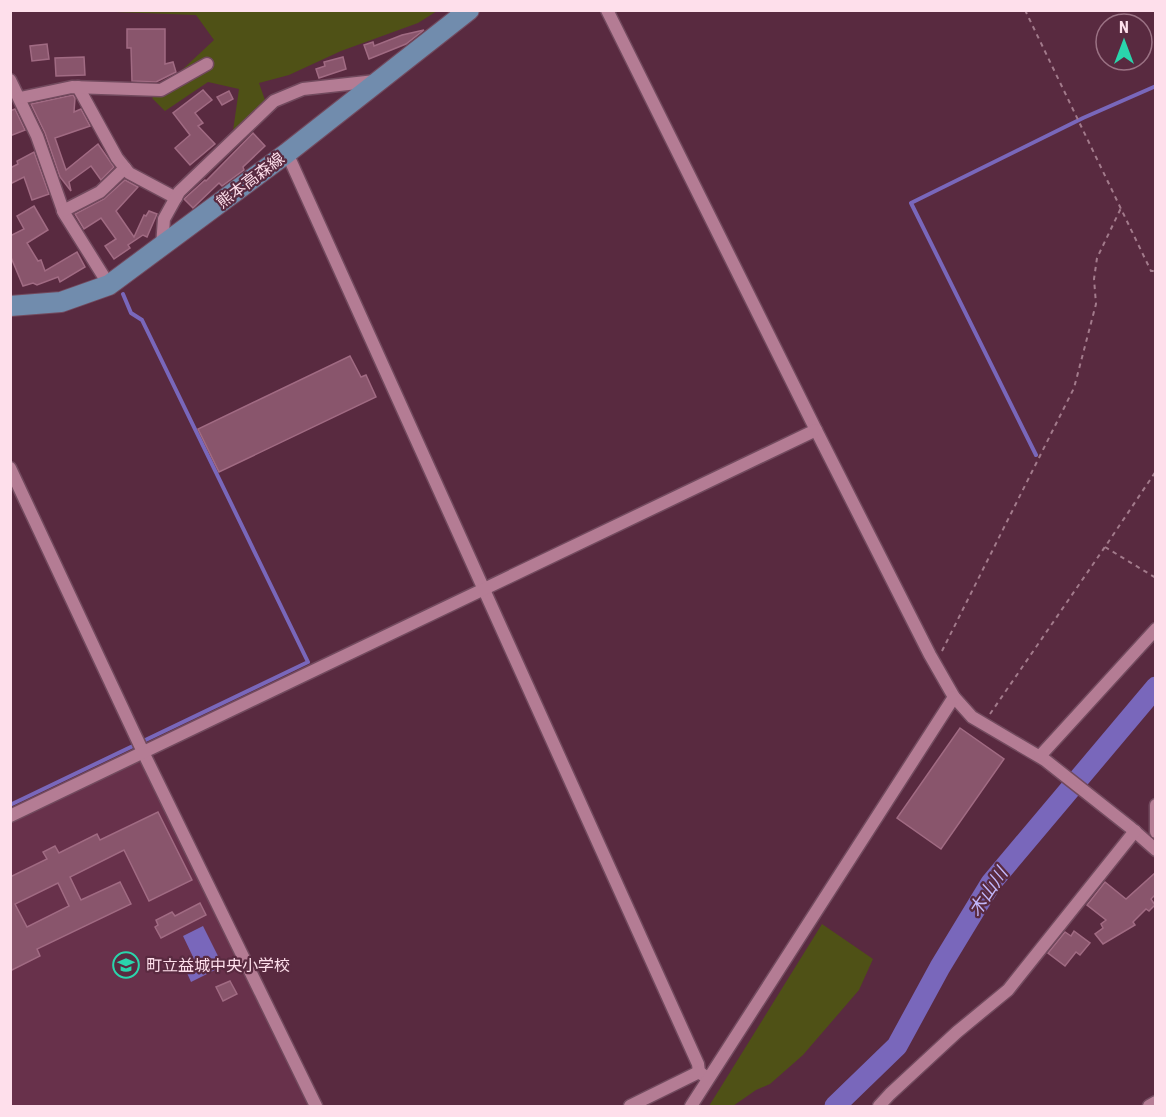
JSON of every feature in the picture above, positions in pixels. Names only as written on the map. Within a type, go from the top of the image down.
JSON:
[{"type":"main road","name":"熊本高森線","points":[[10,306],[61,302],[109,285],[287,153],[469,10]]},
{"type":"street","points":[[607,10],[816,430],[954,697],[972,717],[1042,758],[1155,850]]},
{"type":"street","points":[[20,98],[78,87],[161,90],[207,64]]},
{"type":"street","points":[[10,80],[37,136],[63,211],[109,285]]},
{"type":"street","points":[[162,246],[164,219],[180,192],[274,101],[303,89],[379,81]]},
{"type":"street","points":[[78,87],[117,158],[129,173],[176,198]]},
{"type":"street","points":[[287,153],[704,1076]]},
{"type":"street","points":[[63,211],[100,192],[125,168]]},
{"type":"street","points":[[10,816],[816,430]]},
{"type":"street","points":[[10,468],[143,752],[316,1107]]},
{"type":"street","points":[[1042,758],[1155,629]]},
{"type":"street","points":[[691,1107],[704,1076],[954,697]]},
{"type":"street","points":[[1155,805],[1155,832]]},
{"type":"street","points":[[879,1107],[949,1040],[1008,990],[1133,830]]},
{"type":"street","points":[[630,1107],[704,1076]]},
{"type":"street","points":[[1149,1107],[1155,1102]]},
{"type":"path","points":[[1025,10],[1151,271],[1155,271]]},
{"type":"path","points":[[935,664],[1074,388],[1096,304],[1094,279],[1097,258],[1121,208]]},
{"type":"path","points":[[982,724],[1155,471]]},
{"type":"path","points":[[1105,547],[1155,578]]},
{"type":"shaded area","points":[[88,11],[437,11],[418,23],[341,51],[289,75],[259,83],[266,103],[233,131],[239,89],[208,82],[165,111],[152,98],[214,40],[196,15]]},
{"type":"shaded area","name":"町立益城中央小学校","points":[[141,758],[310,1106],[11,1106],[11,823]]},
{"type":"shaded area","points":[[822,924],[873,959],[859,990],[803,1055],[770,1084],[756,1090],[733,1106],[709,1106]]},
{"type":"shaded area","points":[[203,926],[223,966],[191,982],[183,964],[194,959],[183,936]]},
{"type":"building","points":[[127,29],[165,29],[165,64],[173,62],[176,72],[156,82],[132,81],[131,48],[127,48]]},
{"type":"building","points":[[424,30],[406,44],[369,59],[364,45],[373,42],[374,46],[402,35]]},
{"type":"building","points":[[47,44],[49,59],[32,61],[30,46]]},
{"type":"building","points":[[84,57],[85,75],[56,76],[55,58]]},
{"type":"building","points":[[343,57],[346,69],[319,78],[316,69],[325,66],[324,62]]},
{"type":"building","points":[[203,90],[212,100],[195,113],[203,123],[198,126],[215,144],[190,165],[175,148],[190,135],[173,113]]},
{"type":"building","points":[[229,91],[233,99],[222,105],[217,97]]},
{"type":"building","points":[[73,95],[75,98],[74,112],[81,109],[90,126],[55,138],[66,170],[98,144],[114,167],[101,180],[91,166],[69,182],[71,191],[60,177],[45,133],[31,104]]},
{"type":"building","points":[[15,109],[25,130],[10,136],[10,111]]},
{"type":"building","points":[[253,133],[265,146],[243,167],[244,170],[222,186],[219,183],[193,208],[184,199],[206,181]]},
{"type":"building","points":[[34,152],[49,194],[32,200],[24,177],[10,184],[10,168],[18,164],[17,161]]},
{"type":"building","points":[[125,180],[138,187],[116,211],[134,237],[144,215],[146,216],[149,211],[157,214],[147,237],[143,235],[128,245],[130,248],[114,259],[105,246],[116,239],[101,218],[84,229],[75,214],[104,199]]},
{"type":"building","points":[[34,206],[48,230],[27,243],[38,261],[41,260],[45,271],[77,252],[85,267],[60,282],[58,277],[37,285],[33,283],[23,286],[10,255],[10,236],[24,229],[17,216]]},
{"type":"building","points":[[350,356],[361,377],[366,375],[376,397],[219,472],[198,429]]},
{"type":"building","points":[[960,728],[1004,759],[941,849],[897,818]]},
{"type":"building","points":[[158,812],[192,880],[149,901],[124,850],[70,877],[81,900],[120,882],[131,904],[37,949],[40,956],[10,971],[10,877],[47,859],[43,852],[55,846],[59,853],[97,834],[100,840]],"holes":[[[58,883],[69,906],[27,927],[15,904]]]},
{"type":"building","points":[[1155,873],[1155,895],[1151,899],[1155,905],[1149,911],[1146,909],[1133,922],[1135,925],[1103,944],[1095,934],[1103,928],[1101,924],[1106,920],[1087,905],[1105,882],[1126,899]]},
{"type":"building","points":[[200,903],[206,915],[161,938],[155,927],[158,925],[156,920],[172,912],[175,916]]},
{"type":"building","points":[[1074,931],[1090,943],[1080,955],[1076,952],[1065,966],[1048,953],[1065,932],[1071,936]]},
{"type":"building","points":[[230,981],[237,994],[223,1001],[216,987]]},
{"type":"waterway","points":[[1036,455],[911,203],[1083,118],[1156,86]]},
{"type":"waterway","points":[[10,805],[308,662],[142,320],[131,313],[123,294]]},
{"type":"waterway","name":"木山川","points":[[835,1106],[897,1046],[940,967],[991,883],[1156,687]]},
{"type":"place","name":"町立益城中央小学校","points":[[126,965]]}]
